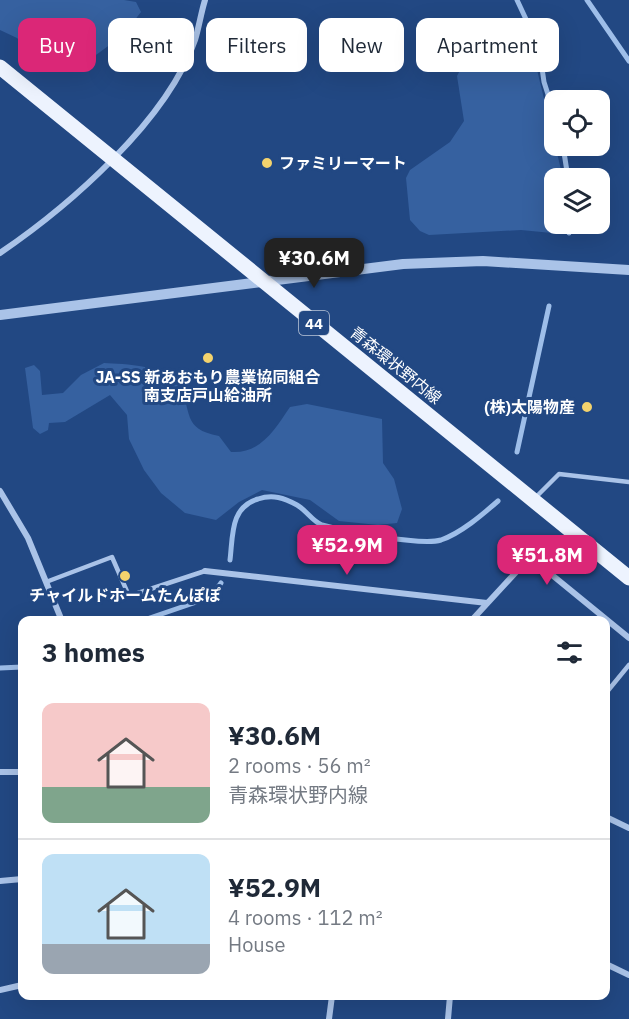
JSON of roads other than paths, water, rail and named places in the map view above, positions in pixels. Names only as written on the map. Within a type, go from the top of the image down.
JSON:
[{"type":"main road","name":"青森環状野内線","points":[[0,67],[629,578]]},
{"type":"street","points":[[0,254],[27,235],[113,159],[156,109],[181,69],[195,40],[205,0]]},
{"type":"street","points":[[0,315],[403,264],[483,261],[629,270]]},
{"type":"street","points":[[0,491],[28,538],[60,616]]},
{"type":"street","points":[[475,616],[530,557],[602,616]]},
{"type":"street","points":[[205,571],[487,603]]},
{"type":"street","points":[[610,622],[629,638]]},
{"type":"street","points":[[0,772],[18,772]]},
{"type":"street","points":[[610,819],[629,828]]},
{"type":"street","points":[[0,881],[18,879]]},
{"type":"street","points":[[610,966],[629,975]]},
{"type":"street","points":[[0,990],[18,986]]},
{"type":"street","points":[[329,1019],[331,1000]]},
{"type":"street","points":[[448,1019],[450,1000]]},
{"type":"lane","points":[[534,500],[559,474],[629,482]]},
{"type":"lane","points":[[46,582],[112,557],[129,596],[205,571]]},
{"type":"lane","points":[[610,688],[629,665]]},
{"type":"waterway","points":[[517,0],[539,47],[547,90]]},
{"type":"waterway","points":[[587,0],[629,61]]},
{"type":"waterway","points":[[565,156],[566,168]]},
{"type":"waterway","points":[[517,452],[549,306]]},
{"type":"waterway","points":[[230,560],[233,532],[238,515],[249,503],[258,499],[278,498],[292,503],[322,525],[382,537],[417,541],[441,540],[456,533],[498,501]]},
{"type":"waterway","points":[[156,616],[211,597],[221,583]]},
{"type":"waterway","points":[[0,668],[18,667]]},
{"type":"place","name":"ファミリーマート","points":[[267,163]]},
{"type":"place","name":"JA-SS 新あおもり農業協同組合 南支店戸山給油所","points":[[208,358]]},
{"type":"place","name":"(株)太陽物産","points":[[587,407]]},
{"type":"place","name":"チャイルドホームたんぽぽ","points":[[125,576]]}]
